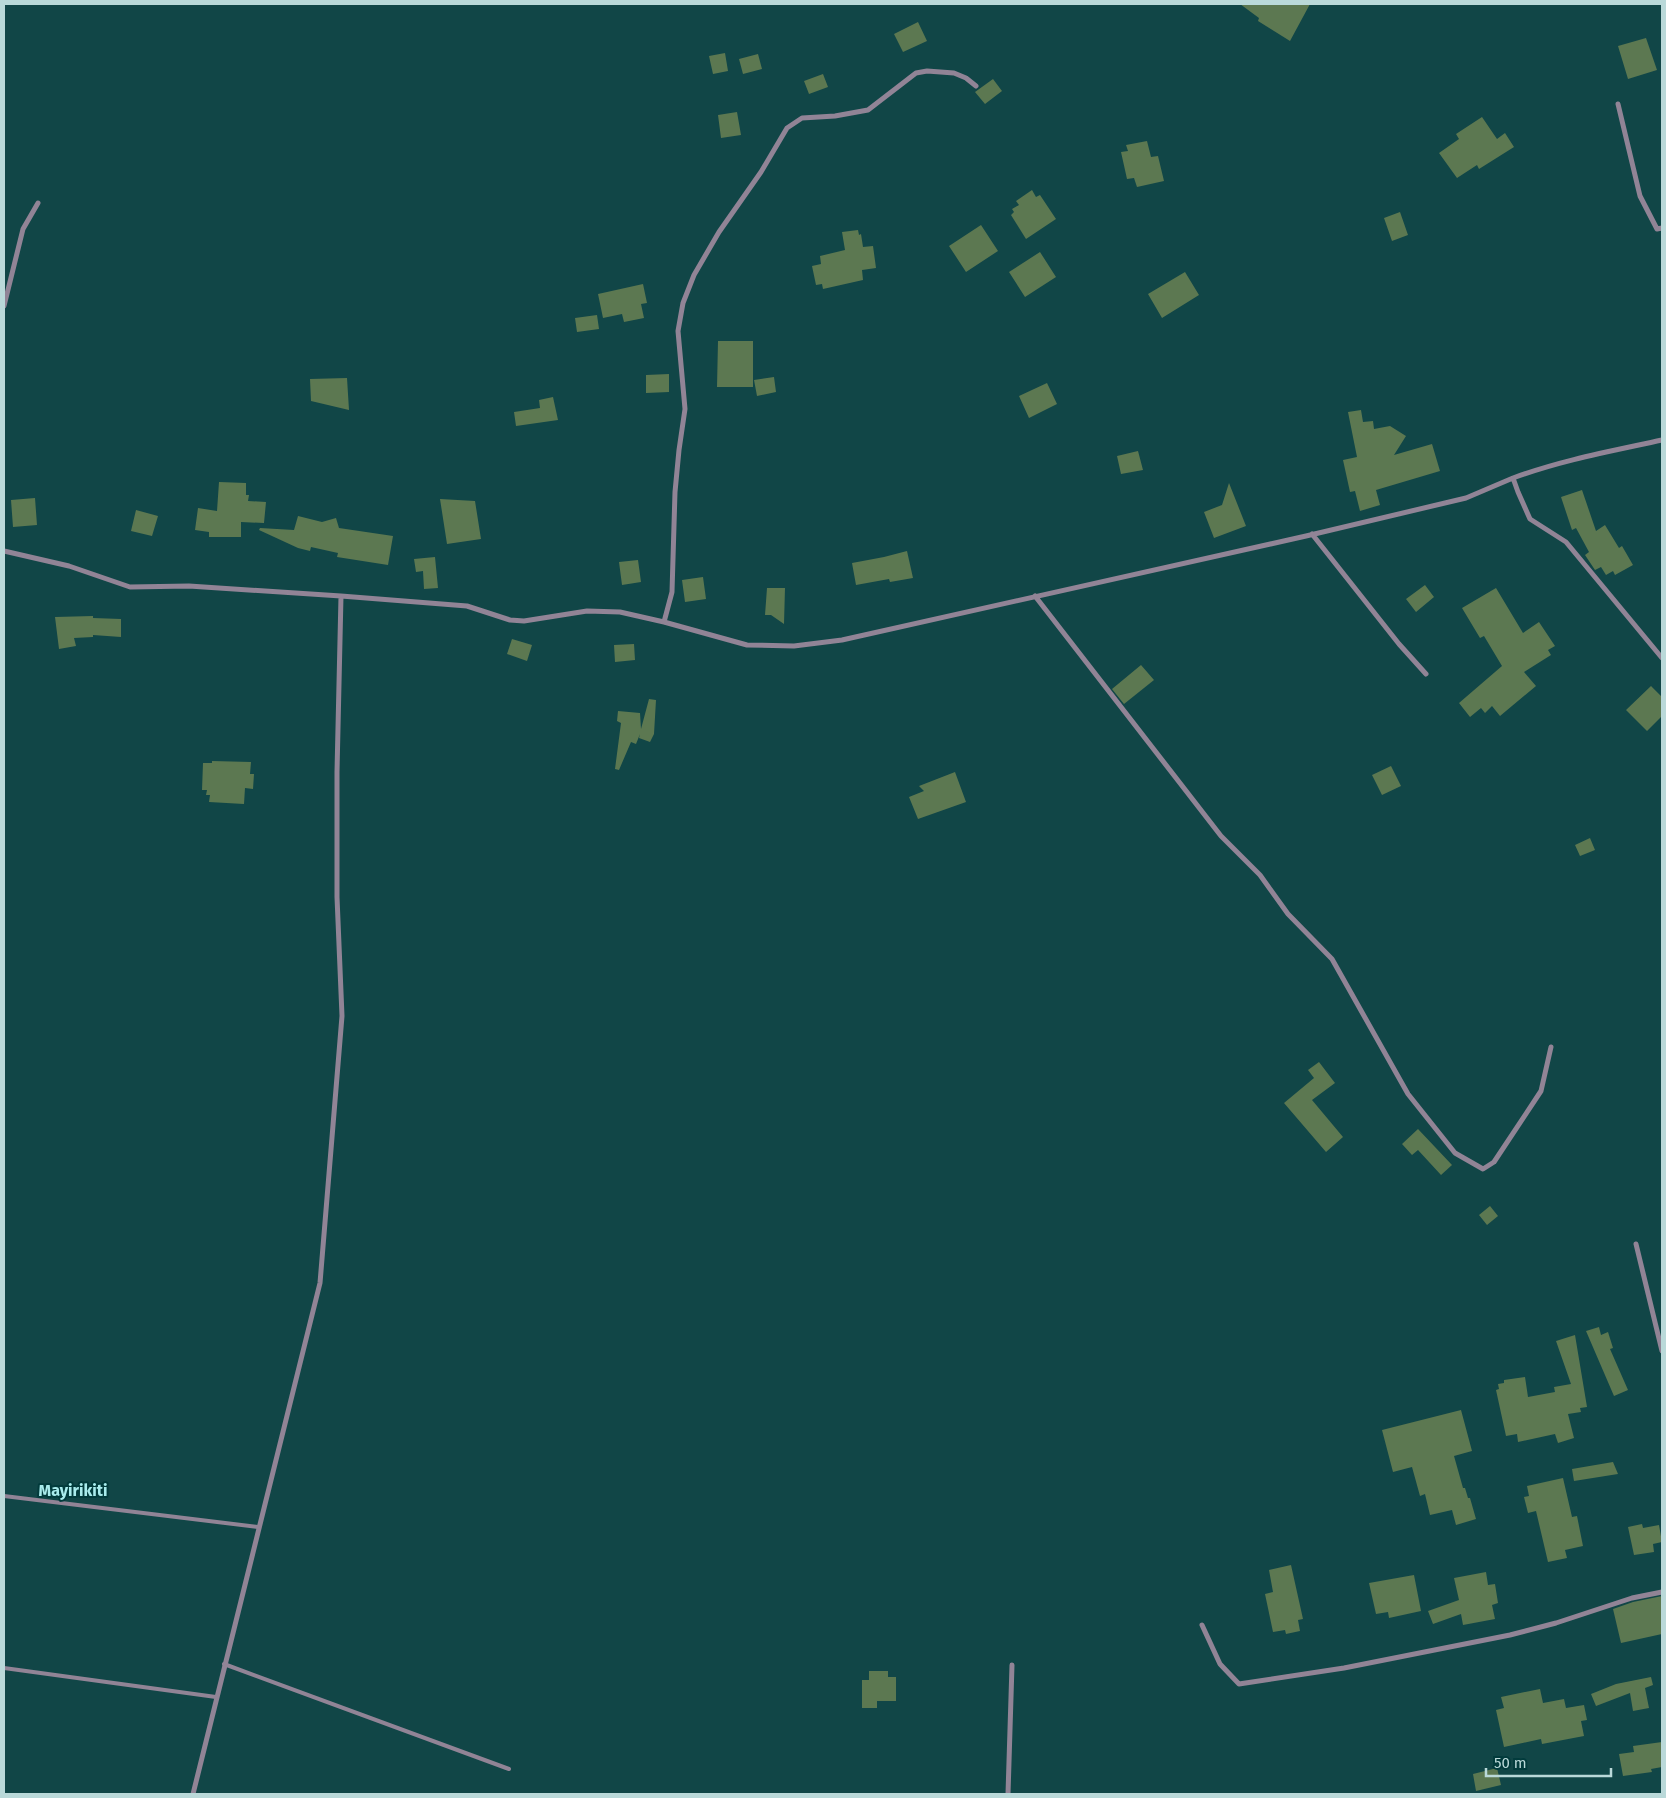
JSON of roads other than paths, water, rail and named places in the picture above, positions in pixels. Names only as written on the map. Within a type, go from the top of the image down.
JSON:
[{"type":"street","points":[[664,622],[672,592],[678,462],[685,410],[678,331],[683,303],[699,266],[719,232],[761,172],[787,128],[802,118],[835,116],[868,110],[882,102],[893,90],[916,73],[927,70],[954,73],[966,78],[976,86]]},
{"type":"street","points":[[1618,104],[1640,196],[1657,229],[1662,228]]},
{"type":"street","points":[[4,306],[12,267],[23,229],[38,203]]},
{"type":"street","points":[[4,551],[70,566],[130,587],[190,586],[467,606],[510,620],[524,621],[600,611],[620,612],[747,645],[794,646],[842,640],[1466,498],[1532,471],[1623,447],[1662,440]]},
{"type":"street","points":[[1514,478],[1530,519],[1566,542],[1662,658]]},
{"type":"street","points":[[1312,534],[1393,637],[1426,674]]},
{"type":"street","points":[[193,1794],[320,1283],[342,1016],[337,897],[341,596]]},
{"type":"street","points":[[1035,596],[1221,836],[1260,875],[1288,914],[1332,959],[1408,1094],[1455,1153],[1484,1169],[1494,1162],[1541,1091],[1551,1047]]},
{"type":"street","points":[[1636,1244],[1662,1351]]},
{"type":"street","points":[[1202,1625],[1220,1664],[1239,1684],[1344,1668],[1556,1624],[1632,1598],[1662,1592]]},
{"type":"street","points":[[1008,1794],[1012,1665]]},
{"type":"lane","points":[[4,1496],[258,1527]]},
{"type":"lane","points":[[224,1664],[509,1769]]},
{"type":"lane","points":[[4,1668],[216,1697]]},
{"type":"district","name":"Mayirikiti","points":[[73,1490]]}]
